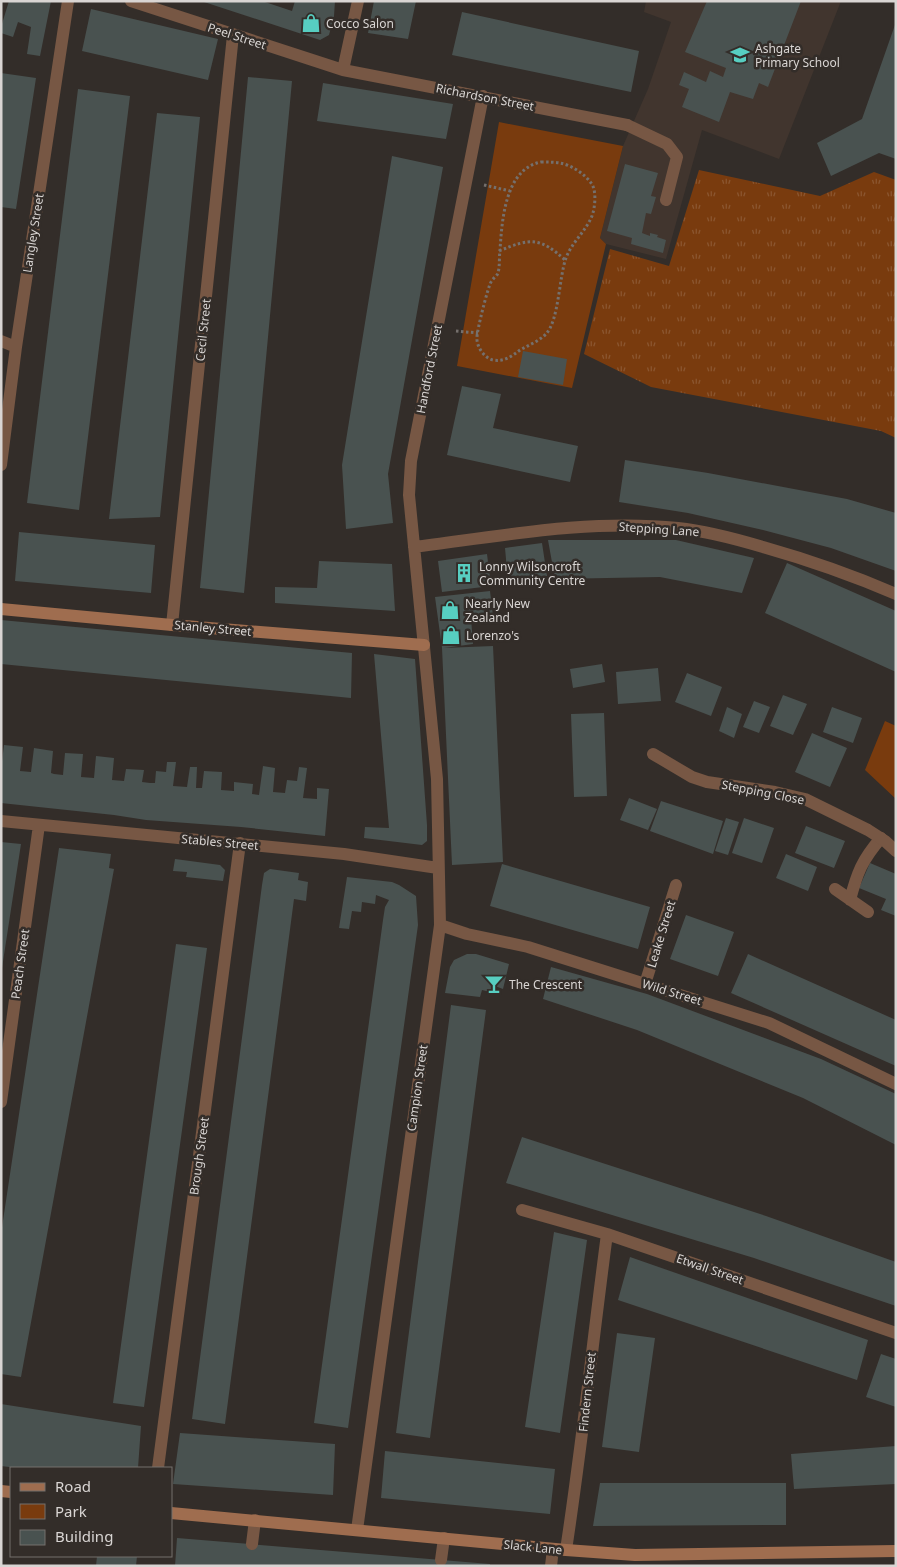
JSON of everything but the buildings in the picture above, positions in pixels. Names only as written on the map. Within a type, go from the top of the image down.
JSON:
[{"type":"street","name":"Langley Street","points":[[1,465],[16,347],[68,1]]},
{"type":"street","name":"Peel Street","points":[[131,1],[344,70]]},
{"type":"street","points":[[344,70],[358,1]]},
{"type":"street","name":"Cecil Street","points":[[172,625],[233,35]]},
{"type":"street","name":"Richardson Street","points":[[344,70],[627,125],[667,144],[677,157],[666,200]]},
{"type":"street","name":"Handford Street","points":[[424,645],[409,495],[411,461],[483,96]]},
{"type":"street","points":[[1,341],[16,347]]},
{"type":"street","name":"Stepping Lane","points":[[414,547],[558,529],[626,526],[679,528],[704,532],[818,563],[896,594]]},
{"type":"street","name":"Stanley Street","points":[[1,609],[424,645]]},
{"type":"street","name":"Campion Street","points":[[357,1530],[440,925],[437,779],[424,645]]},
{"type":"street","name":"Stepping Close","points":[[653,754],[692,778],[805,798],[868,830],[896,851]]},
{"type":"street","name":"Stables Street","points":[[1,821],[344,854],[438,868]]},
{"type":"street","name":"Peach Street","points":[[1,1102],[39,825]]},
{"type":"street","points":[[850,900],[857,874],[867,854],[881,838]]},
{"type":"street","name":"Brough Street","points":[[158,1467],[240,844]]},
{"type":"street","name":"Leake Street","points":[[645,984],[676,885]]},
{"type":"street","points":[[835,889],[868,912]]},
{"type":"street","name":"Wild Street","points":[[440,925],[467,934],[528,946],[769,1023],[896,1084]]},
{"type":"street","name":"Etwall Street","points":[[522,1210],[607,1234],[896,1334]]},
{"type":"street","name":"Findern Street","points":[[566,1550],[579,1466],[587,1385],[607,1234]]},
{"type":"street","name":"Slack Lane","points":[[172,1513],[635,1555],[896,1551]]},
{"type":"street","points":[[252,1544],[255,1520]]},
{"type":"street","points":[[441,1560],[444,1538]]},
{"type":"street","points":[[551,1566],[553,1549]]},
{"type":"path","points":[[541,162],[562,163],[578,170],[592,184],[595,199],[593,215],[569,250],[565,260],[551,326],[546,333],[504,360],[496,360],[486,356],[477,338],[491,282],[498,274],[500,251],[502,225],[510,191],[516,179],[532,164],[541,162]]},
{"type":"path","points":[[465,181],[510,191]]},
{"type":"path","points":[[500,251],[516,244],[530,241],[547,246],[565,260]]},
{"type":"shaded area","name":"Ashgate Primary School","points":[[646,1],[841,1],[779,159],[702,130],[666,259],[606,244],[600,238],[623,146],[648,89],[671,22],[644,12]]},
{"type":"green space","points":[[499,122],[623,146],[600,238],[606,244],[572,388],[457,366]]},
{"type":"green space","points":[[699,170],[820,196],[874,172],[896,180],[896,438],[881,431],[651,387],[584,354],[610,249],[669,266]]},
{"type":"green space","points":[[885,721],[896,726],[896,799],[865,770]]},
{"type":"place","name":"Cocco Salon","points":[[311,23]]},
{"type":"place","name":"Ashgate Primary School","points":[[740,55]]},
{"type":"place","name":"Lonny Wilsoncroft Community Centre","points":[[464,573]]},
{"type":"place","name":"Nearly New Zealand","points":[[450,610]]},
{"type":"place","name":"Lorenzo's","points":[[451,635]]},
{"type":"place","name":"The Crescent","points":[[494,984]]}]
